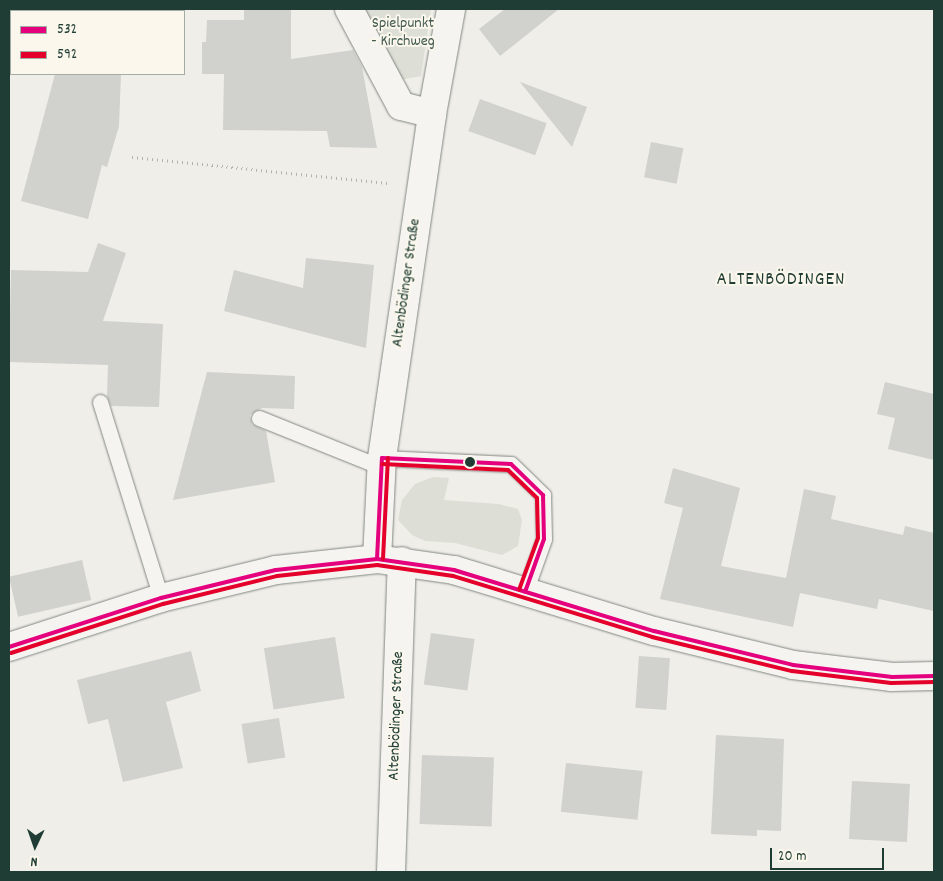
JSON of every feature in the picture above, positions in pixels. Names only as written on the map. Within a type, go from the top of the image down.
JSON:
[{"type":"street","points":[[349,9],[401,106],[432,114]]},
{"type":"street","name":"Altenbödinger Straße","points":[[391,872],[390,560],[381,462],[432,114],[451,9]]},
{"type":"street","points":[[9,647],[161,598],[276,570],[390,560],[454,570],[654,631],[793,665],[892,676],[934,676]]},
{"type":"lane","points":[[100,402],[161,598]]},
{"type":"lane","points":[[259,418],[381,462],[511,464],[544,495],[544,539],[525,592]]},
{"type":"path","points":[[132,157],[422,186]]},
{"type":"green space","name":"Spielpunkt - Kirchweg","points":[[361,9],[431,9],[421,76],[400,80]]},
{"type":"green space","points":[[433,477],[449,478],[444,500],[499,504],[518,509],[522,520],[518,546],[502,555],[455,543],[425,541],[412,535],[398,520],[402,500],[415,484]]},
{"type":"building","points":[[244,9],[291,9],[291,59],[353,50],[362,67],[377,148],[330,147],[327,131],[223,130],[224,74],[202,74],[202,42],[206,42],[207,20],[244,20]]},
{"type":"building","points":[[505,9],[559,9],[500,56],[479,29]]},
{"type":"building","points":[[55,75],[121,75],[119,126],[107,167],[102,165],[88,219],[21,201]]},
{"type":"building","points":[[520,82],[587,107],[572,147]]},
{"type":"building","points":[[480,99],[547,123],[535,155],[468,131]]},
{"type":"building","points":[[651,142],[683,148],[677,184],[644,177]]},
{"type":"building","points":[[98,243],[126,253],[103,321],[163,324],[159,407],[111,406],[107,396],[108,365],[9,362],[11,270],[88,272]]},
{"type":"building","points":[[306,258],[374,265],[366,348],[224,311],[234,270],[303,288]]},
{"type":"building","points":[[207,372],[295,376],[294,409],[262,408],[250,415],[252,424],[266,431],[275,482],[173,500]]},
{"type":"building","points":[[885,382],[934,394],[934,460],[888,449],[895,418],[877,414]]},
{"type":"building","points":[[673,468],[740,488],[721,566],[786,578],[804,489],[836,496],[831,519],[903,535],[905,526],[934,533],[934,611],[879,599],[877,609],[800,593],[793,627],[660,599],[683,508],[664,503]]},
{"type":"building","points":[[82,560],[91,600],[18,617],[9,577]]},
{"type":"building","points":[[431,633],[475,639],[467,691],[424,684]]},
{"type":"building","points":[[335,637],[345,698],[274,709],[264,648]]},
{"type":"building","points":[[191,651],[201,691],[166,702],[183,768],[123,782],[108,719],[88,724],[77,680]]},
{"type":"building","points":[[639,656],[670,658],[666,710],[635,708]]},
{"type":"building","points":[[279,718],[285,758],[248,763],[241,724]]},
{"type":"building","points":[[716,735],[784,739],[781,831],[757,830],[757,836],[711,834]]},
{"type":"building","points":[[422,755],[494,758],[492,826],[420,824]]},
{"type":"building","points":[[566,763],[643,771],[637,820],[561,812]]},
{"type":"building","points":[[852,781],[910,784],[907,842],[849,839]]},
{"type":"transit line","name":"532","points":[[382,458],[511,464],[543,495],[544,539],[525,592]]},
{"type":"transit line","name":"532","points":[[377,559],[382,458]]},
{"type":"transit line","name":"592","points":[[383,559],[388,458]]},
{"type":"transit line","name":"592","points":[[382,464],[508,470],[537,498],[538,538],[519,590]]},
{"type":"transit line","name":"532","points":[[9,647],[161,598],[276,570],[377,559],[454,570],[654,631],[793,665],[892,677],[934,676]]},
{"type":"transit line","name":"592","points":[[11,653],[163,604],[277,576],[377,565],[453,576],[652,637],[792,671],[891,683],[934,682]]},
{"type":"district","name":"ALTENBÖDINGEN","points":[[781,281]]}]
